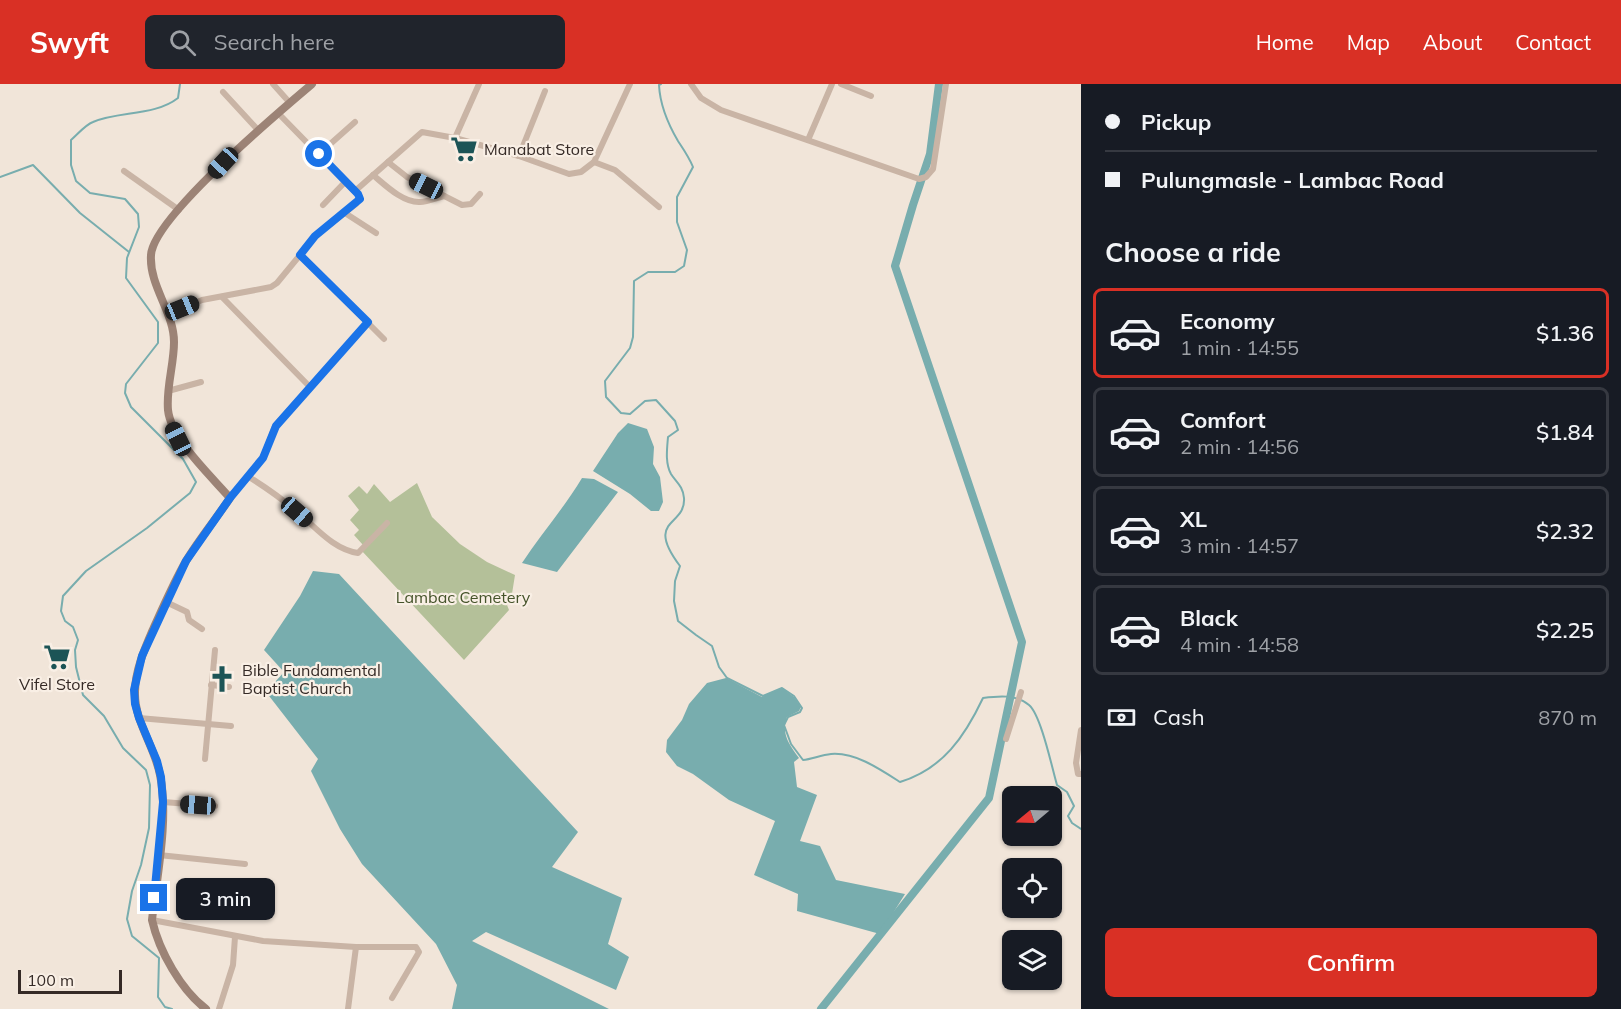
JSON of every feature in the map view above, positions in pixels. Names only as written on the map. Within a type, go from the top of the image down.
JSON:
[{"type":"street","points":[[273,84],[290,103]]},
{"type":"street","points":[[230,498],[178,439],[168,411],[174,342],[168,314],[151,267],[152,246],[162,229],[179,210],[258,130],[312,84]]},
{"type":"street","points":[[455,138],[478,84]]},
{"type":"street","points":[[355,191],[422,132],[455,138],[519,156],[568,174],[581,172],[594,162],[630,84]]},
{"type":"street","points":[[691,84],[701,98],[716,107],[922,178],[933,169],[936,158],[946,84]]},
{"type":"street","points":[[808,140],[832,84]]},
{"type":"street","points":[[841,84],[871,96]]},
{"type":"street","points":[[519,156],[545,91]]},
{"type":"street","points":[[223,92],[258,130]]},
{"type":"street","points":[[168,314],[201,300],[271,287],[277,283],[315,236],[360,199],[346,181],[278,114]]},
{"type":"street","points":[[319,154],[356,122]]},
{"type":"street","points":[[388,162],[407,177],[445,195],[454,202],[471,204],[480,194]]},
{"type":"street","points":[[594,162],[615,170],[659,207]]},
{"type":"street","points":[[124,171],[179,210]]},
{"type":"street","points":[[373,175],[385,186],[413,201],[422,202],[445,195]]},
{"type":"street","points":[[323,204],[346,181]]},
{"type":"street","points":[[345,213],[376,233]]},
{"type":"street","points":[[300,255],[384,339]]},
{"type":"street","points":[[222,297],[309,386]]},
{"type":"street","points":[[206,1009],[186,991],[155,932],[152,920],[163,802],[157,761],[135,704],[134,690],[142,656],[186,561],[268,449],[276,426],[368,322]]},
{"type":"street","points":[[168,391],[201,382]]},
{"type":"street","points":[[249,477],[347,552],[358,553],[387,524]]},
{"type":"street","points":[[166,602],[187,612],[189,620],[202,629]]},
{"type":"street","points":[[205,759],[214,650]]},
{"type":"street","points":[[211,685],[229,687]]},
{"type":"street","points":[[1006,739],[1021,692]]},
{"type":"street","points":[[139,718],[231,726]]},
{"type":"street","points":[[1081,730],[1076,763],[1078,774],[1081,774]]},
{"type":"street","points":[[163,802],[215,806]]},
{"type":"street","points":[[159,855],[245,864]]},
{"type":"street","points":[[152,920],[236,937],[356,947],[412,946],[418,949],[417,955],[392,998]]},
{"type":"street","points":[[219,1009],[233,965],[236,937]]},
{"type":"street","points":[[348,1009],[356,947]]},
{"type":"green space","name":"Lambac Cemetery","points":[[417,483],[432,517],[460,544],[487,562],[515,575],[511,600],[507,605],[509,610],[464,660],[361,550],[363,545],[354,535],[359,530],[350,520],[359,510],[348,496],[359,486],[367,494],[374,484],[390,502]]},
{"type":"water","points":[[628,423],[647,429],[654,447],[653,464],[660,477],[663,502],[659,511],[651,511],[630,494],[593,471],[618,433]]},
{"type":"water","points":[[582,478],[594,479],[618,492],[557,572],[522,563],[568,500]]},
{"type":"water","points":[[313,571],[339,574],[578,832],[552,867],[622,898],[608,944],[629,957],[616,990],[486,932],[472,941],[609,1009],[452,1009],[457,985],[436,944],[362,864],[340,829],[311,771],[318,759],[266,692],[284,672],[264,650],[300,596]]},
{"type":"water","points":[[726,678],[762,697],[782,688],[794,697],[801,707],[799,711],[787,717],[785,729],[789,743],[799,758],[794,762],[797,787],[817,795],[800,841],[820,846],[836,880],[905,894],[880,934],[797,911],[798,894],[754,875],[775,821],[729,800],[693,774],[677,766],[666,752],[667,740],[682,720],[689,704],[707,683]]},
{"type":"waterway","points":[[172,1009],[165,1007],[158,997],[159,958],[132,936],[127,919],[149,828],[150,785],[146,770],[123,748],[104,716],[83,695],[76,667],[75,650],[78,640],[73,627],[65,621],[61,611],[63,596],[86,571],[147,528],[190,493],[196,482],[183,459],[131,407],[125,393],[126,384],[158,343],[158,322],[126,278],[127,258],[139,227],[138,214],[125,199],[90,193],[76,181],[71,165],[71,140],[87,125],[114,116],[148,111],[169,104],[178,98],[180,84]]},
{"type":"waterway","points":[[661,84],[659,85],[665,114],[674,135],[693,167],[677,197],[677,222],[687,250],[684,266],[675,272],[648,272],[634,281],[633,337],[630,348],[605,381],[606,397],[621,413],[630,414],[645,401],[656,400],[675,421],[678,430],[668,437],[667,461],[671,474],[681,487],[684,498],[683,507],[666,531],[670,550],[680,566],[675,581],[674,601],[678,621],[712,646],[719,667],[727,678],[763,696],[782,688],[794,696],[802,708],[800,712],[788,717],[784,725],[791,744],[803,760],[831,754],[849,756],[867,762],[900,782],[929,769],[951,749],[983,698],[1007,697],[1024,701],[1038,719],[1057,785],[1067,792],[1074,806],[1068,816],[1072,823],[1081,829]]},
{"type":"waterway","points":[[821,1009],[989,798],[1022,642],[895,266],[930,154],[939,84]]},
{"type":"waterway","points":[[0,177],[33,165],[80,213],[129,252]]},
{"type":"place","name":"Manabat Store","points":[[464,149]]},
{"type":"place","name":"Vifel Store","points":[[57,657]]},
{"type":"place","name":"Bible Fundamental Baptist Church","points":[[222,679]]},
{"type":"route","points":[[154,898],[163,802],[157,761],[135,704],[134,690],[142,656],[186,561],[230,498],[263,458],[276,426],[368,322],[300,255],[315,236],[360,199],[358,194],[319,154]]}]
